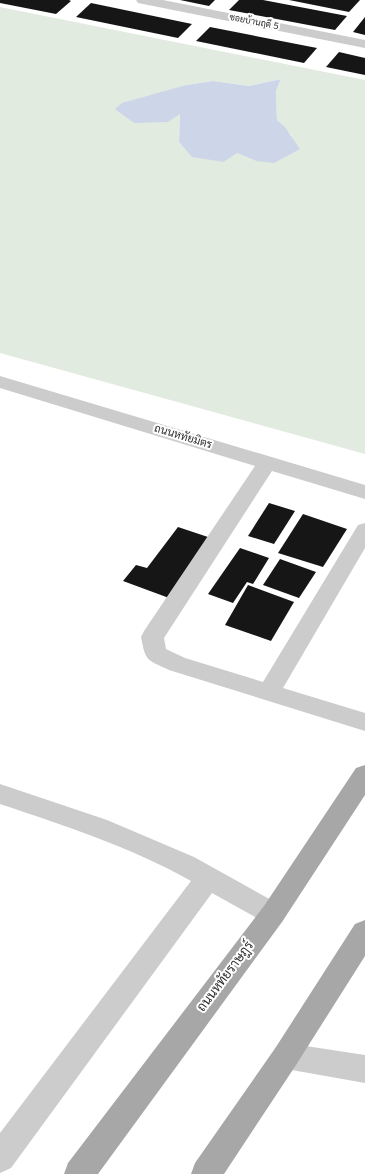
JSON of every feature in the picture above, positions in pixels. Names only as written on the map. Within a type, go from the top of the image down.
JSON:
[{"type":"main road","name":"ถนนหทัยราษฎร์","points":[[79,1174],[272,914],[365,775]]},
{"type":"main road","points":[[206,1174],[286,1056],[365,932]]},
{"type":"street","name":"ซอยบ้านฤดี 5","points":[[143,0],[365,44]]},
{"type":"street","name":"ถนนหทัยมิตร","points":[[0,382],[365,492]]},
{"type":"street","points":[[268,462],[152,637],[156,654],[177,664],[365,722]]},
{"type":"street","points":[[269,692],[365,530]]},
{"type":"street","points":[[0,794],[98,827],[185,865],[272,914]]},
{"type":"street","points":[[0,1158],[208,878]]},
{"type":"street","points":[[286,1056],[365,1069]]},
{"type":"shaded area","points":[[0,7],[365,80],[365,454],[0,353]],"holes":[[[281,79],[276,91],[277,120],[292,136],[256,161],[237,153],[224,162],[179,142],[180,114],[157,94],[186,85],[213,81],[249,86]]]},
{"type":"water","points":[[281,79],[276,91],[277,120],[285,127],[300,149],[274,163],[256,161],[237,153],[224,162],[192,157],[179,142],[180,114],[168,122],[134,123],[115,109],[122,103],[186,85],[213,81],[249,86]]},
{"type":"building","points":[[0,0],[71,1],[56,14],[0,3]]},
{"type":"building","points":[[180,0],[215,0],[209,6]]},
{"type":"building","points":[[239,0],[263,0],[347,16],[335,30],[229,10]]},
{"type":"building","points":[[289,0],[360,0],[349,12]]},
{"type":"building","points":[[91,3],[192,24],[178,38],[76,17]]},
{"type":"building","points":[[365,17],[365,35],[353,32]]},
{"type":"building","points":[[210,27],[317,48],[304,63],[196,41]]},
{"type":"building","points":[[339,52],[365,58],[365,75],[326,67]]},
{"type":"building","points":[[269,503],[295,511],[274,544],[248,536]]},
{"type":"building","points":[[303,514],[347,529],[323,567],[278,553]]},
{"type":"building","points":[[178,527],[211,538],[169,598],[123,581],[136,565],[147,568]]},
{"type":"building","points":[[240,548],[269,558],[253,584],[247,582],[233,603],[208,594]]},
{"type":"building","points":[[280,559],[316,572],[299,598],[263,585]]},
{"type":"building","points":[[248,585],[294,602],[271,641],[225,625]]}]
